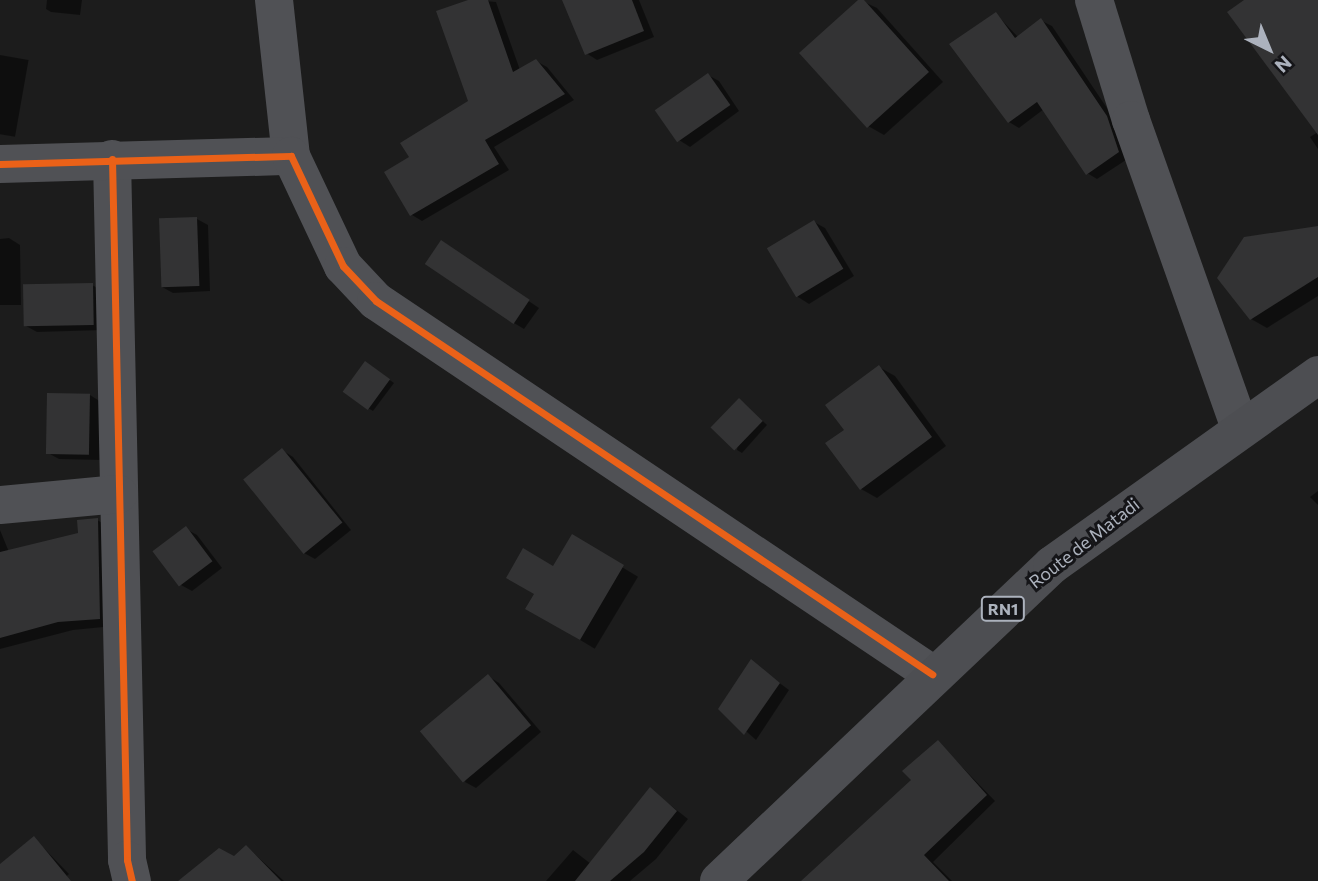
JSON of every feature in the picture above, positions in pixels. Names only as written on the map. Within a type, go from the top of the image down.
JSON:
[{"type":"highway","name":"Route de Matadi","points":[[719,881],[932,674],[1052,565],[1240,427],[1318,375]]},
{"type":"street","points":[[274,0],[291,156],[343,266],[376,301],[932,674]]},
{"type":"street","points":[[1094,0],[1131,120],[1240,427]]},
{"type":"street","points":[[0,164],[291,156]]},
{"type":"street","points":[[113,159],[118,494],[126,657],[127,860],[132,881]]},
{"type":"street","points":[[0,505],[118,494]]},
{"type":"building","points":[[468,0],[488,0],[513,72],[536,59],[565,94],[485,140],[499,164],[410,216],[384,172],[409,157],[400,143],[468,101],[436,11]]},
{"type":"building","points":[[562,0],[632,0],[644,31],[585,55]]},
{"type":"building","points":[[858,0],[864,0],[929,72],[867,128],[799,53]]},
{"type":"building","points":[[1244,0],[1318,0],[1318,135],[1227,12]]},
{"type":"building","points":[[996,12],[1015,38],[1041,18],[1107,116],[1119,152],[1086,175],[1037,102],[1008,123],[949,44]]},
{"type":"building","points":[[708,73],[730,105],[677,142],[655,110]]},
{"type":"building","points":[[197,217],[199,286],[161,287],[159,218]]},
{"type":"building","points":[[814,220],[843,269],[796,297],[767,248]]},
{"type":"building","points":[[1318,226],[1318,277],[1250,320],[1217,278],[1244,237]]},
{"type":"building","points":[[441,240],[530,300],[513,324],[425,264]]},
{"type":"building","points":[[93,283],[94,325],[24,326],[23,284]]},
{"type":"building","points":[[365,361],[390,379],[368,410],[343,392]]},
{"type":"building","points":[[879,365],[932,437],[860,490],[825,443],[844,430],[825,405]]},
{"type":"building","points":[[47,393],[90,394],[89,455],[46,454]]},
{"type":"building","points":[[739,398],[763,421],[734,450],[711,427]]},
{"type":"building","points":[[282,448],[342,523],[304,554],[243,479]]},
{"type":"building","points":[[98,518],[100,619],[58,622],[0,638],[0,552],[78,533],[77,520]]},
{"type":"building","points":[[186,526],[212,561],[179,586],[152,551]]},
{"type":"building","points":[[572,534],[624,565],[580,640],[525,609],[534,594],[506,578],[523,548],[553,566]]},
{"type":"building","points":[[751,659],[780,683],[744,735],[718,709]]},
{"type":"building","points":[[488,674],[531,725],[463,783],[420,731]]},
{"type":"building","points":[[938,740],[987,795],[924,855],[949,881],[801,881],[911,780],[902,771]]},
{"type":"building","points":[[650,787],[677,811],[644,852],[610,881],[575,881]]},
{"type":"building","points":[[34,836],[71,881],[0,881],[0,864]]},
{"type":"building","points":[[246,845],[281,881],[178,881],[219,848],[234,856]]},
{"type":"cycle path","points":[[0,164],[291,156],[343,266],[376,301],[932,674]]},
{"type":"cycle path","points":[[112,159],[127,860],[132,881]]}]
